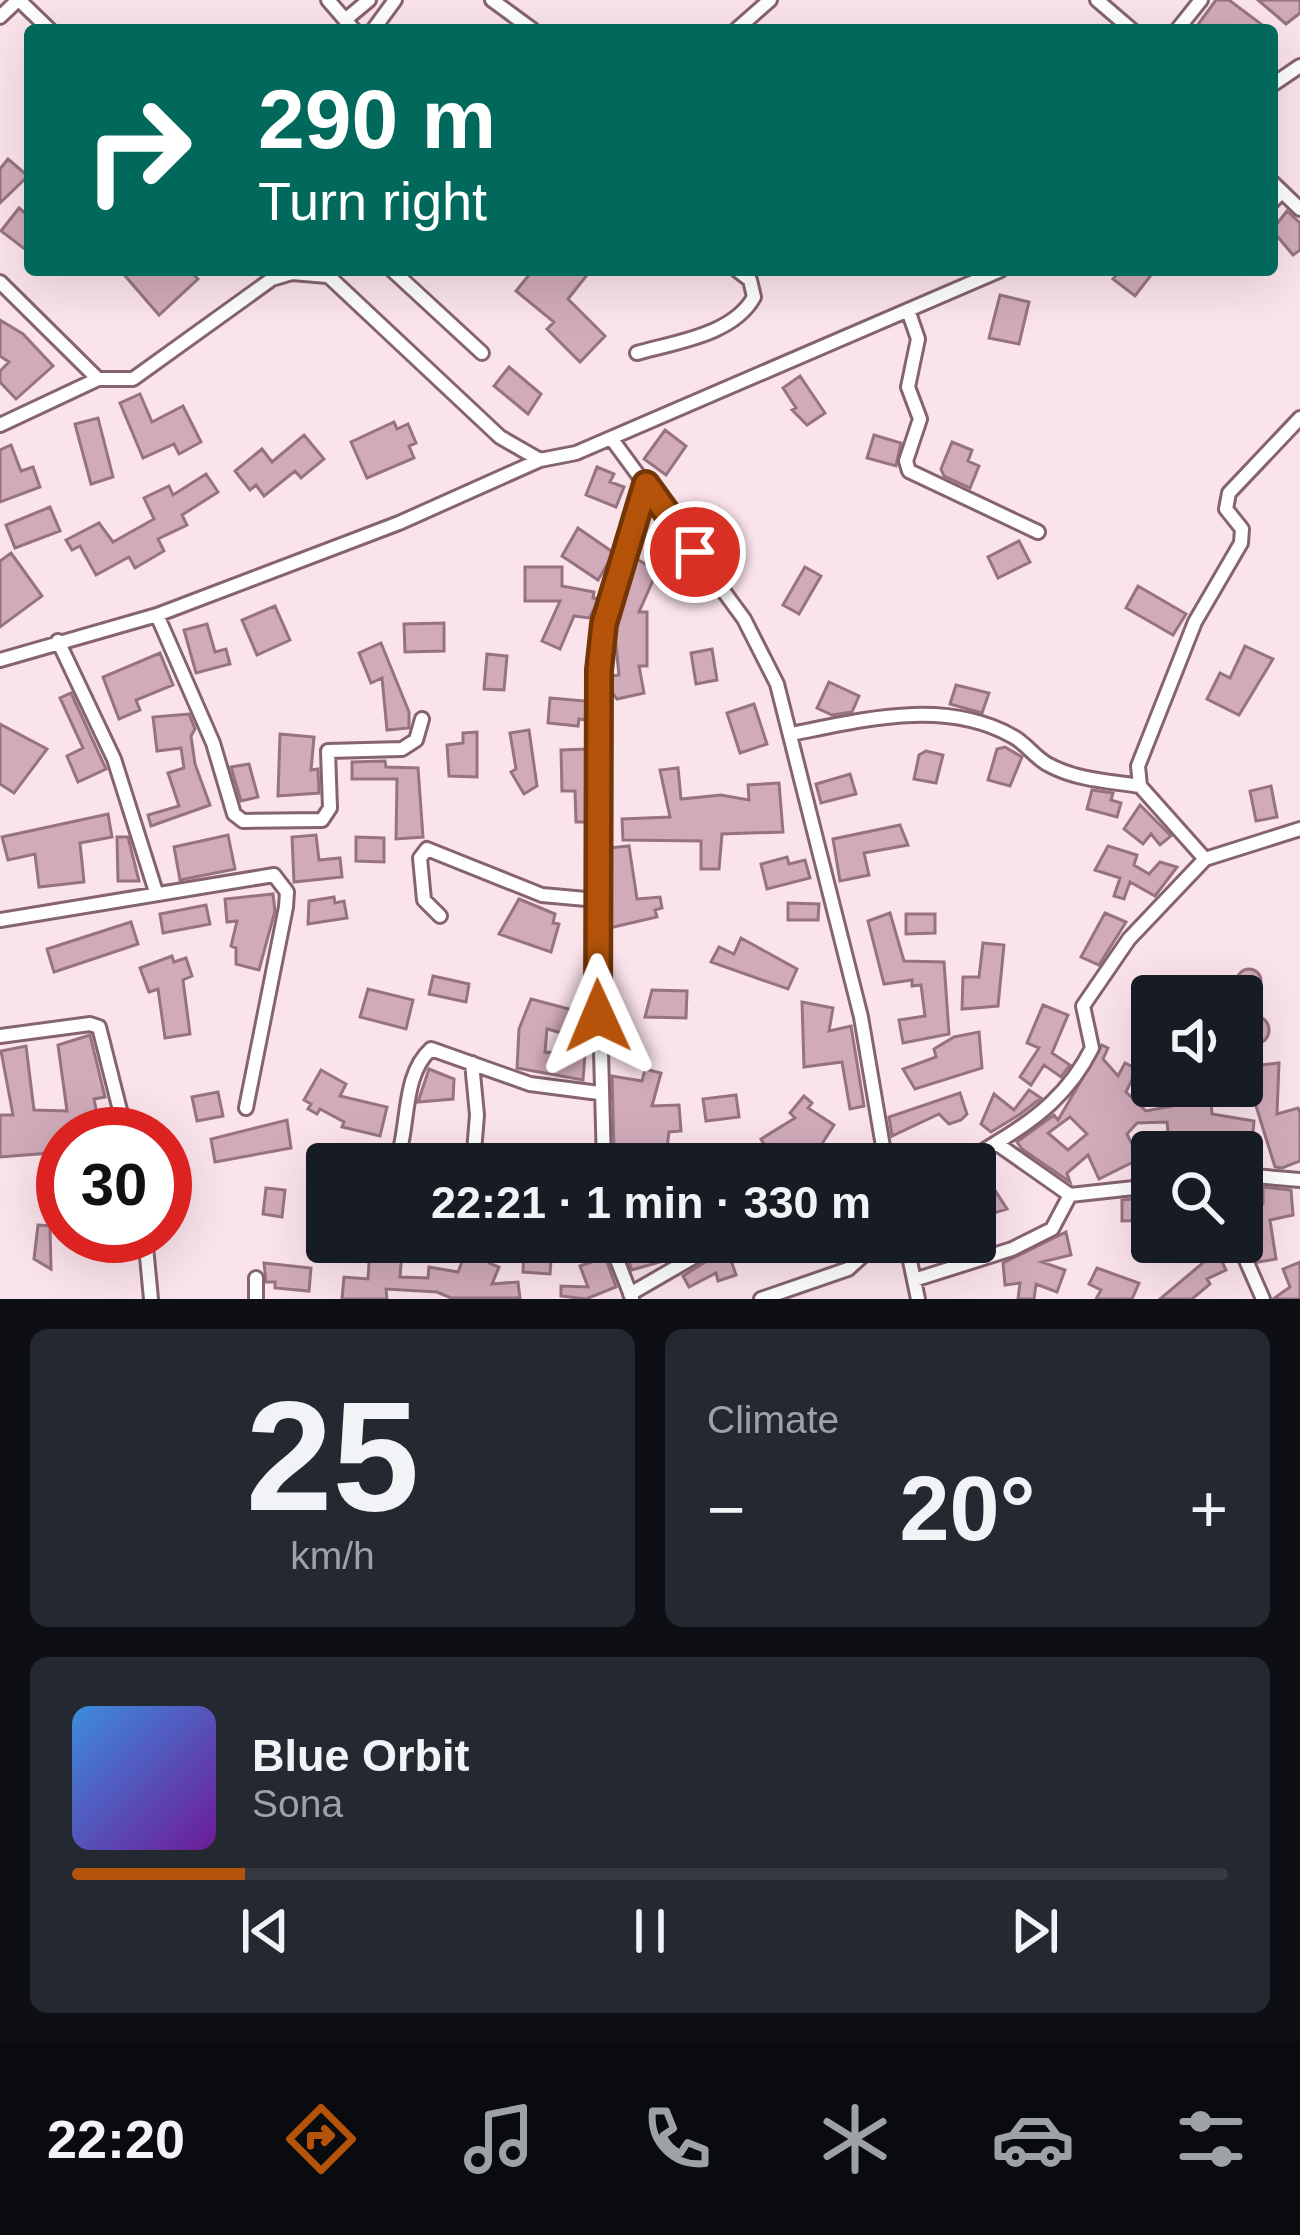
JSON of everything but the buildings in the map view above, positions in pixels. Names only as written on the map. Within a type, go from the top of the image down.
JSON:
[{"type":"street","points":[[0,17],[18,0],[44,24]]},
{"type":"street","points":[[328,0],[349,24]]},
{"type":"street","points":[[492,0],[524,24]]},
{"type":"street","points":[[743,24],[770,0]]},
{"type":"street","points":[[1097,0],[1125,24]]},
{"type":"street","points":[[1182,24],[1201,0]]},
{"type":"street","points":[[0,425],[98,380],[133,379],[282,276]]},
{"type":"street","points":[[329,276],[500,436],[540,460]]},
{"type":"street","points":[[399,276],[482,353]]},
{"type":"street","points":[[637,352],[710,332],[747,310],[754,297],[745,276]]},
{"type":"street","points":[[0,660],[157,615],[399,523],[540,460],[576,453],[987,276]]},
{"type":"street","points":[[0,282],[98,380]]},
{"type":"street","points":[[908,310],[918,339],[908,387],[920,419],[906,461],[909,471],[1038,532]]},
{"type":"street","points":[[1205,859],[1140,786],[1138,766],[1154,714],[1195,622],[1241,543],[1242,529],[1226,509],[1228,493],[1300,418]]},
{"type":"street","points":[[611,437],[744,620],[777,684],[861,1017],[882,1143]]},
{"type":"street","points":[[603,1143],[597,900],[604,624],[646,484]]},
{"type":"street","points":[[157,615],[213,743],[234,814],[243,821],[322,820],[330,808],[328,751],[402,749],[416,740],[422,719]]},
{"type":"street","points":[[58,641],[114,759],[156,892]]},
{"type":"street","points":[[791,734],[895,714],[965,719],[1014,736],[1044,763],[1075,777],[1140,786]]},
{"type":"street","points":[[1131,1188],[1070,1195],[996,1143],[1037,1118],[1072,1083],[1092,1048],[1083,1006],[1129,939],[1205,859],[1300,829]]},
{"type":"street","points":[[440,916],[424,900],[419,858],[427,849],[542,895],[597,900]]},
{"type":"street","points":[[0,920],[274,875],[287,892],[246,1108]]},
{"type":"street","points":[[0,1036],[90,1024],[99,1027],[119,1107]]},
{"type":"street","points":[[400,1143],[417,1063],[430,1049],[530,1084],[599,1093]]},
{"type":"street","points":[[472,1063],[475,1143]]},
{"type":"street","points":[[1263,1177],[1300,1180]]},
{"type":"street","points":[[914,1280],[1012,1249],[1052,1229],[1070,1195]]},
{"type":"street","points":[[148,1263],[151,1299]]},
{"type":"street","points":[[618,1263],[631,1297],[685,1263]]},
{"type":"street","points":[[761,1299],[855,1263]]},
{"type":"street","points":[[910,1263],[918,1299]]},
{"type":"street","points":[[1247,1263],[1263,1299]]},
{"type":"street","points":[[256,1278],[256,1299]]},
{"type":"route","points":[[598,1016],[599,670],[604,624],[646,484],[695,552]]}]
